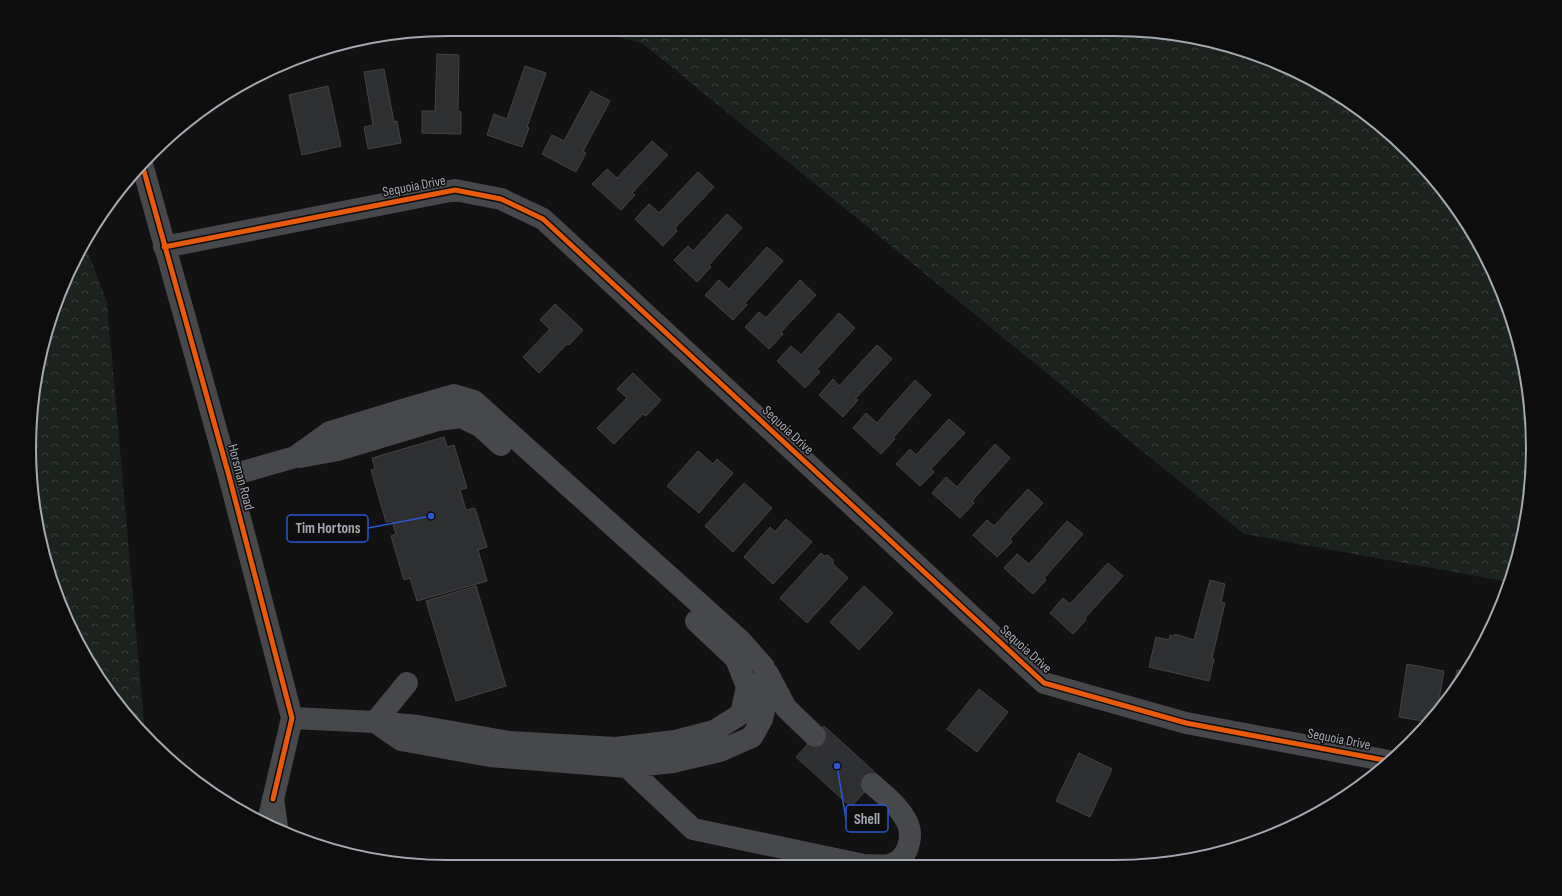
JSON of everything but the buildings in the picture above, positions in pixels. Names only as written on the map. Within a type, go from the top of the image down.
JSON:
[{"type":"main road","points":[[260,815],[273,799]]},
{"type":"main road","points":[[273,799],[276,823]]},
{"type":"street","name":"Horsman Road","points":[[144,170],[229,476],[292,718],[269,819]]},
{"type":"street","name":"Sequoia Drive","points":[[164,247],[455,190],[501,199],[543,219],[1044,683],[1186,723],[1384,760]]},
{"type":"street","points":[[295,457],[330,432],[454,395],[474,401],[741,641],[764,667],[786,708],[815,736]]},
{"type":"street","points":[[229,476],[295,457],[338,450],[438,420],[461,417],[481,427],[704,628],[736,659],[747,687],[741,714],[714,731],[675,740],[616,748],[509,742],[418,726],[375,722],[292,718]]},
{"type":"street","points":[[375,722],[401,740],[490,756],[627,767],[673,762],[720,751],[752,737],[762,718],[768,694],[764,667]]},
{"type":"street","points":[[375,722],[407,683]]},
{"type":"street","points":[[627,767],[693,830],[840,860]]},
{"type":"street","points":[[872,784],[888,797],[900,810],[908,824],[911,839],[904,855],[897,860]]},
{"type":"green space","points":[[614,36],[1141,37],[1194,44],[1221,50],[1246,58],[1272,67],[1296,78],[1343,105],[1386,138],[1424,176],[1441,197],[1457,219],[1484,266],[1495,290],[1504,316],[1512,341],[1518,368],[1525,421],[1526,448],[1525,475],[1518,528],[1512,555],[1504,581],[1244,534],[642,43]]},
{"type":"green space","points":[[87,250],[107,302],[144,726],[121,699],[105,677],[78,630],[67,606],[50,555],[44,528],[37,475],[37,421],[44,368],[50,341],[67,290]]},
{"type":"tunnel","points":[[815,736],[872,784]]},
{"type":"cycle path","points":[[144,170],[229,476],[292,718],[273,799]]},
{"type":"cycle path","points":[[164,247],[455,190],[501,199],[543,219],[1044,683],[1186,723],[1384,760]]},
{"type":"place","name":"Tim Hortons","points":[[431,516]]},
{"type":"place","name":"Shell","points":[[837,766]]}]
